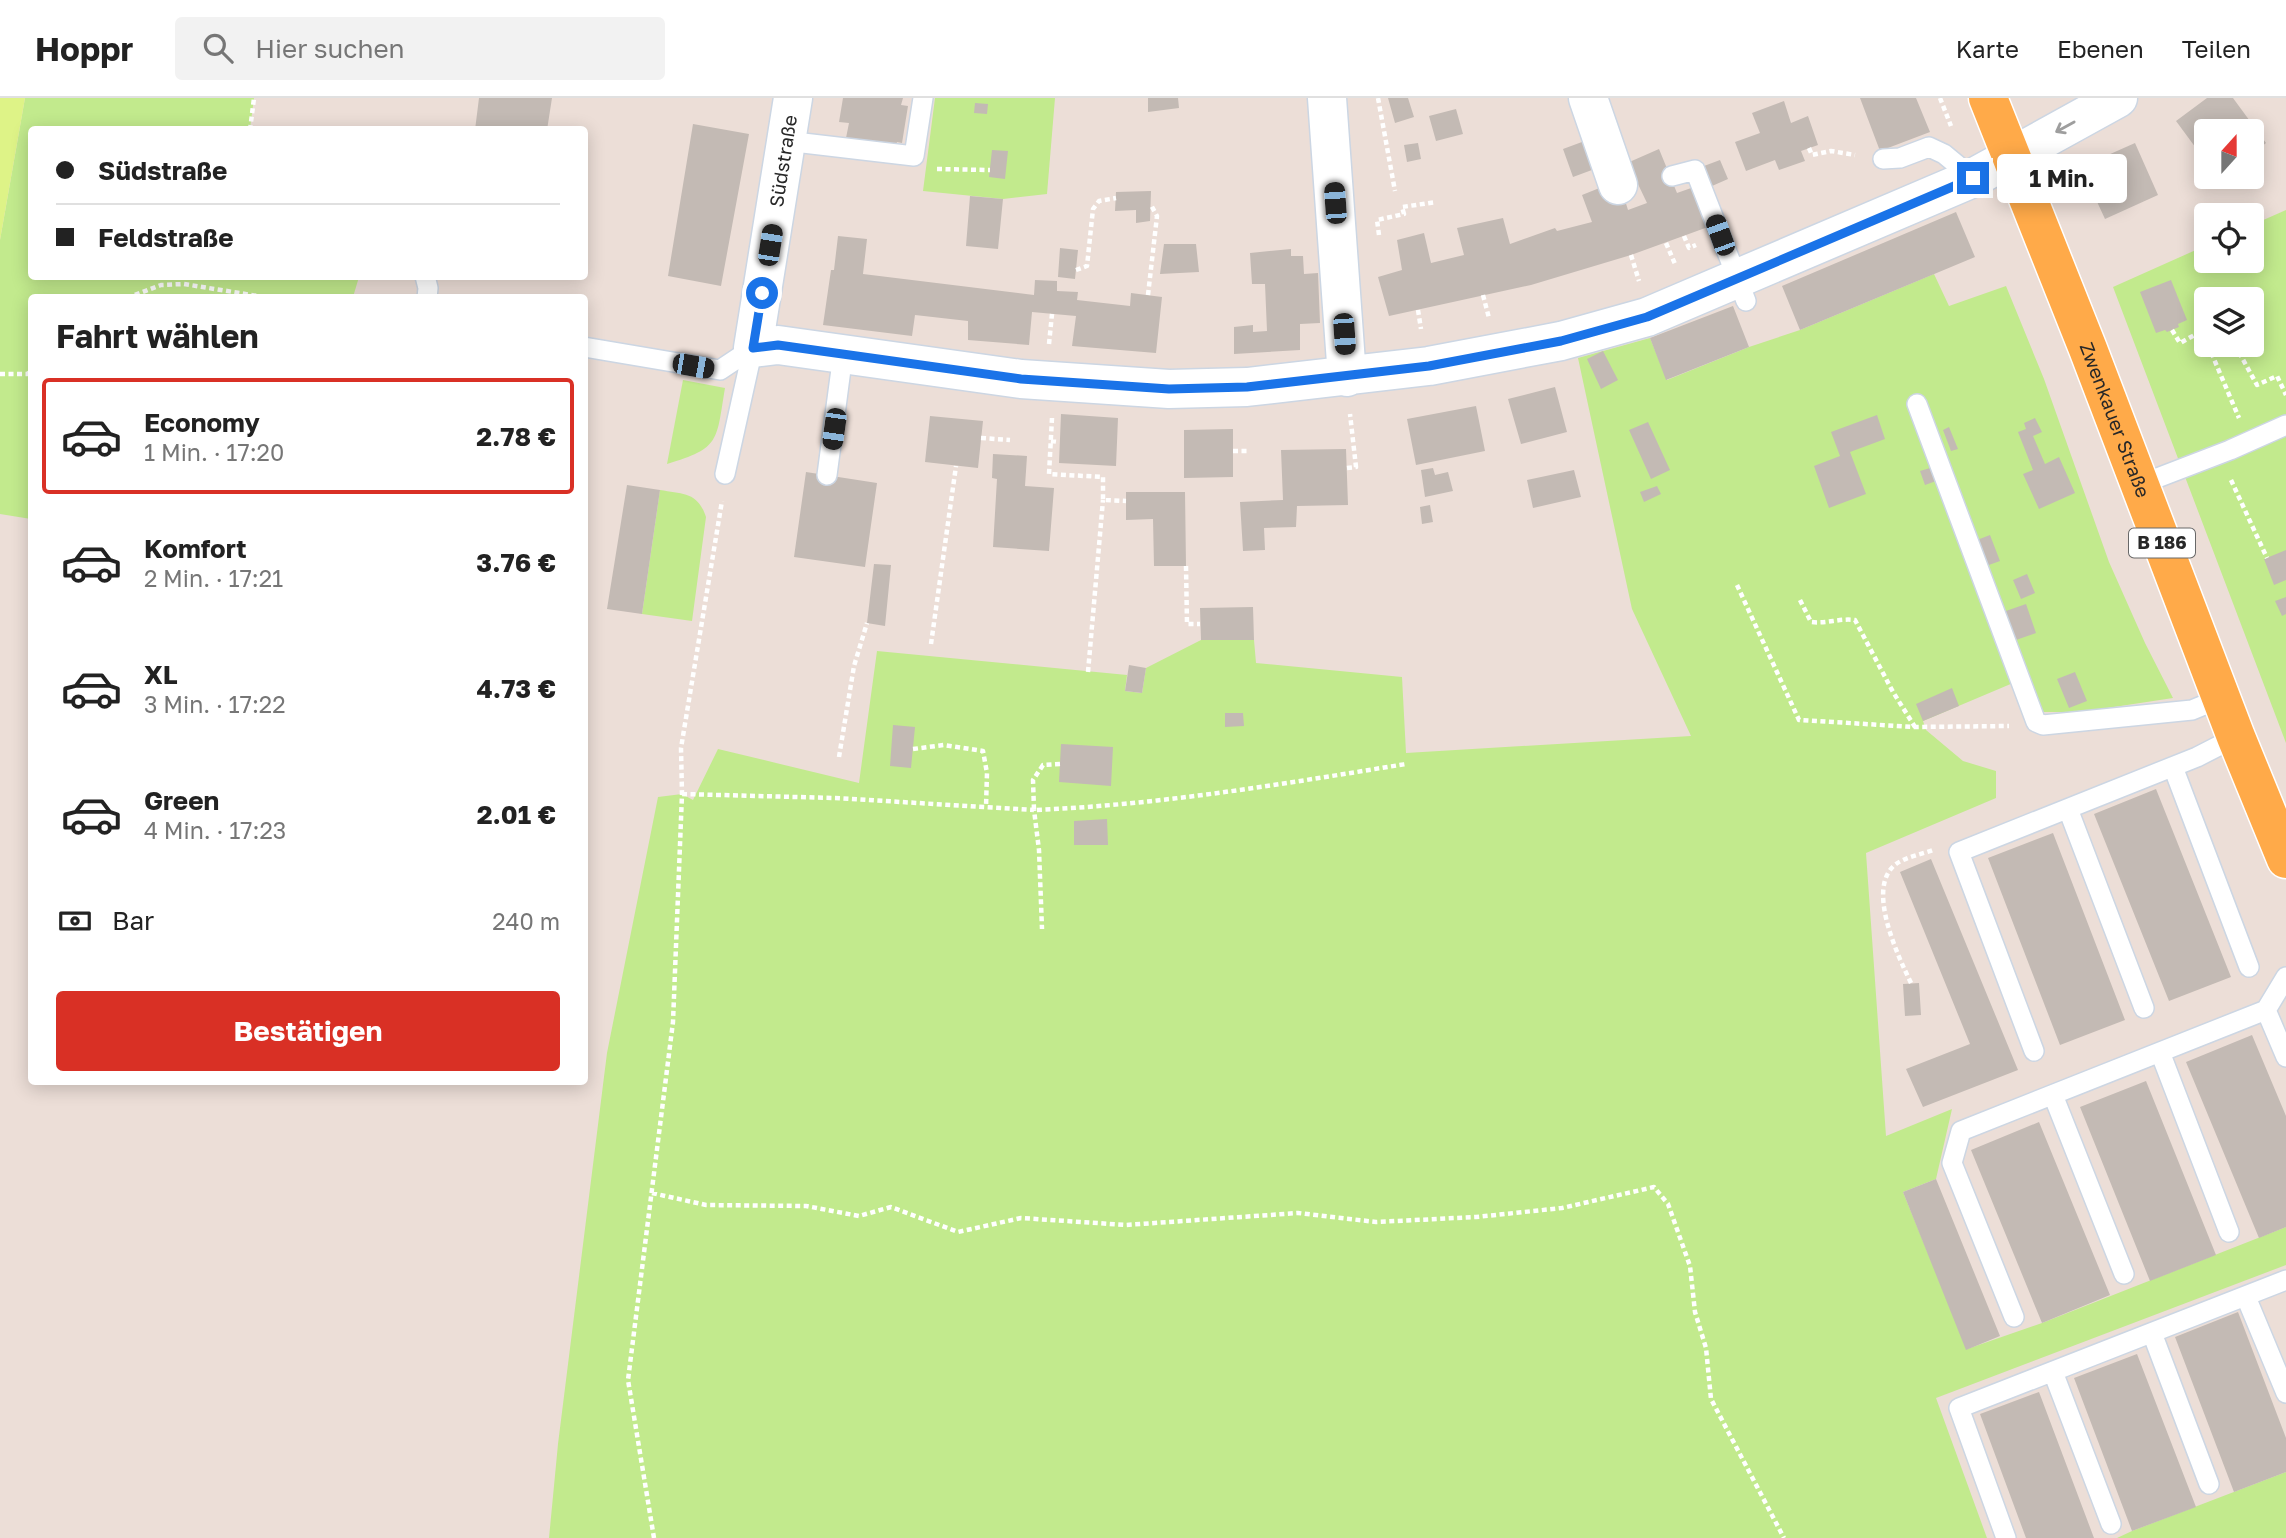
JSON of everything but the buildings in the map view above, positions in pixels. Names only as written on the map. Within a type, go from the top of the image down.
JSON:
[{"type":"main road","name":"Zwenkauer Straße","points":[[1988,98],[2236,737],[2278,817],[2286,859]]},
{"type":"street","name":"Südstraße","points":[[753,348],[793,98]]},
{"type":"street","points":[[1327,98],[1347,377]]},
{"type":"street","points":[[1588,98],[1618,185]]},
{"type":"street","points":[[753,348],[778,345],[1053,381],[1169,389],[1247,387],[1429,366],[1561,341],[1742,290],[1822,241],[1973,178],[2118,98]]},
{"type":"lane","points":[[786,141],[914,156],[923,98]]},
{"type":"lane","points":[[1883,159],[1900,158],[1929,147],[1944,154],[1973,178]]},
{"type":"lane","points":[[1672,176],[1695,170],[1742,290]]},
{"type":"lane","points":[[588,348],[720,370],[753,348]]},
{"type":"lane","points":[[725,474],[753,348]]},
{"type":"lane","points":[[827,475],[843,354]]},
{"type":"lane","points":[[1917,404],[2036,722],[2043,725],[2192,709],[2221,698]]},
{"type":"lane","points":[[2139,485],[2286,425]]},
{"type":"lane","points":[[2034,1051],[1959,852],[2173,767],[2236,737]]},
{"type":"lane","points":[[2173,767],[2249,967]]},
{"type":"lane","points":[[2068,809],[2144,1008]]},
{"type":"lane","points":[[2014,1317],[1952,1163],[1961,1131],[2266,1010],[2286,977]]},
{"type":"lane","points":[[2266,1010],[2286,1057]]},
{"type":"lane","points":[[2160,1052],[2229,1232]]},
{"type":"lane","points":[[2053,1095],[2124,1274]]},
{"type":"lane","points":[[2006,1538],[1959,1408],[2286,1280]]},
{"type":"lane","points":[[2246,1297],[2286,1392]]},
{"type":"lane","points":[[2152,1334],[2209,1484]]},
{"type":"lane","points":[[2053,1372],[2111,1524]]},
{"type":"path","points":[[250,126],[254,98]]},
{"type":"path","points":[[1378,98],[1395,191]]},
{"type":"path","points":[[1809,148],[1812,155],[1830,151],[1883,159]]},
{"type":"path","points":[[914,156],[926,169],[990,170]]},
{"type":"path","points":[[1076,271],[1087,266],[1093,209],[1099,201],[1116,198]]},
{"type":"path","points":[[1380,234],[1377,220],[1404,214],[1402,207],[1436,202]]},
{"type":"path","points":[[1147,295],[1157,216],[1151,205]]},
{"type":"path","points":[[184,284],[187,280]]},
{"type":"path","points":[[137,294],[161,285],[184,284],[245,294]]},
{"type":"path","points":[[1052,314],[1047,362],[1053,381],[1049,474],[1103,477],[1088,672]]},
{"type":"path","points":[[2172,330],[2180,343],[2194,335]]},
{"type":"path","points":[[2213,357],[2250,441]]},
{"type":"path","points":[[2241,357],[2257,386],[2277,376],[2286,395]]},
{"type":"path","points":[[0,374],[28,373]]},
{"type":"path","points":[[1347,377],[1356,467],[1347,468]]},
{"type":"path","points":[[981,438],[1010,440]]},
{"type":"path","points":[[1051,442],[1059,442]]},
{"type":"path","points":[[1233,451],[1247,451]]},
{"type":"path","points":[[2218,454],[2267,558]]},
{"type":"path","points":[[931,644],[956,466]]},
{"type":"path","points":[[654,1538],[628,1380],[673,1022],[682,794],[681,748],[725,474]]},
{"type":"path","points":[[1103,500],[1126,501]]},
{"type":"path","points":[[1186,566],[1186,624],[1200,624]]},
{"type":"path","points":[[1737,585],[1799,720],[1915,727],[2043,725]]},
{"type":"path","points":[[1800,600],[1811,622],[1826,624],[1839,618],[1856,620],[1915,727]]},
{"type":"path","points":[[839,757],[854,666],[867,623]]},
{"type":"path","points":[[914,749],[944,746],[983,751],[987,773],[986,807]]},
{"type":"path","points":[[1042,929],[1033,780],[1043,765],[1059,764]]},
{"type":"path","points":[[682,794],[835,798],[1034,810],[1104,807],[1264,787],[1406,764]]},
{"type":"path","points":[[1911,983],[1892,944],[1883,901],[1887,874],[1897,863],[1946,845],[1959,852]]},
{"type":"path","points":[[652,1193],[706,1205],[806,1206],[859,1216],[891,1207],[958,1232],[1021,1218],[1126,1226],[1298,1213],[1376,1222],[1476,1217],[1562,1208],[1654,1187],[1668,1204],[1690,1266],[1695,1312],[1706,1348],[1712,1399],[1784,1538]]},
{"type":"green space","points":[[0,98],[25,98],[0,240]]},
{"type":"green space","points":[[25,98],[254,98],[250,126],[28,126],[28,280],[358,280],[354,294],[28,294],[28,519],[0,514],[0,240]]},
{"type":"green space","points":[[935,98],[1055,98],[1047,194],[1003,199],[923,191]]},
{"type":"green space","points":[[2286,210],[2286,743],[2113,287],[2194,251],[2194,273],[2264,273],[2264,220]]},
{"type":"green space","points":[[1934,274],[1949,306],[2006,286],[2044,379],[2109,562],[2173,698],[2081,712],[2042,712],[2013,683],[1923,721],[1926,730],[1963,761],[1996,771],[1996,798],[1866,853],[1886,1136],[1952,1109],[1936,1179],[1903,1192],[1967,1349],[2042,1323],[2286,1227],[2286,1265],[1936,1398],[1987,1538],[549,1538],[558,1444],[607,1053],[658,797],[682,794],[693,800],[718,749],[859,783],[877,651],[1127,675],[1125,691],[1142,693],[1146,668],[1201,640],[1254,640],[1256,663],[1402,677],[1406,753],[1691,736],[1632,609],[1578,358],[1650,338],[1667,380],[1800,330]]},
{"type":"green space","points":[[683,380],[725,388],[720,420],[713,440],[707,447],[667,464]]},
{"type":"green space","points":[[660,490],[689,496],[699,503],[706,517],[692,621],[642,614]]},
{"type":"green space","points":[[2286,1472],[2286,1538],[2117,1538],[2132,1531]]},
{"type":"route","points":[[762,293],[753,348],[778,345],[1021,379],[1169,389],[1247,387],[1429,366],[1561,341],[1618,327],[1692,299],[1973,178]]}]
